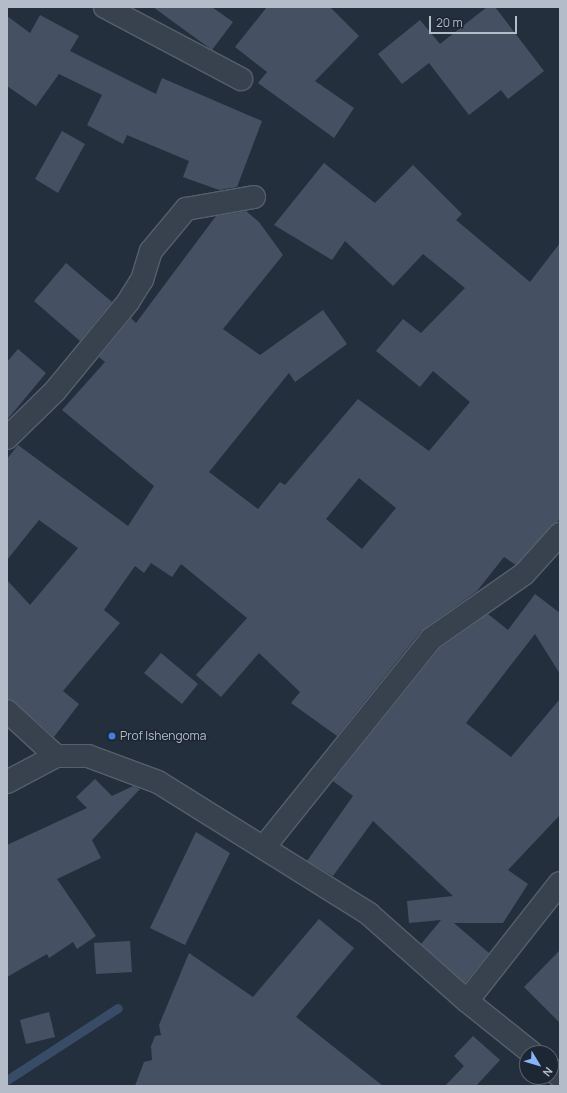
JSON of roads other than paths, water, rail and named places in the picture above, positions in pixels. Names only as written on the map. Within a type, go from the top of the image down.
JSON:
[{"type":"street","points":[[105,7],[241,79]]},
{"type":"street","points":[[7,438],[54,391],[128,302],[142,280],[151,251],[186,209],[254,197]]},
{"type":"street","points":[[264,847],[431,639],[524,574],[560,534]]},
{"type":"street","points":[[7,711],[56,756]]},
{"type":"street","points":[[7,782],[56,756],[88,756],[158,782],[369,914],[467,1001],[522,1045]]},
{"type":"street","points":[[467,1001],[500,964],[560,883]]},
{"type":"waterway","points":[[7,1080],[118,1008]]},
{"type":"place","name":"Prof Ishengoma","points":[[112,736]]}]
